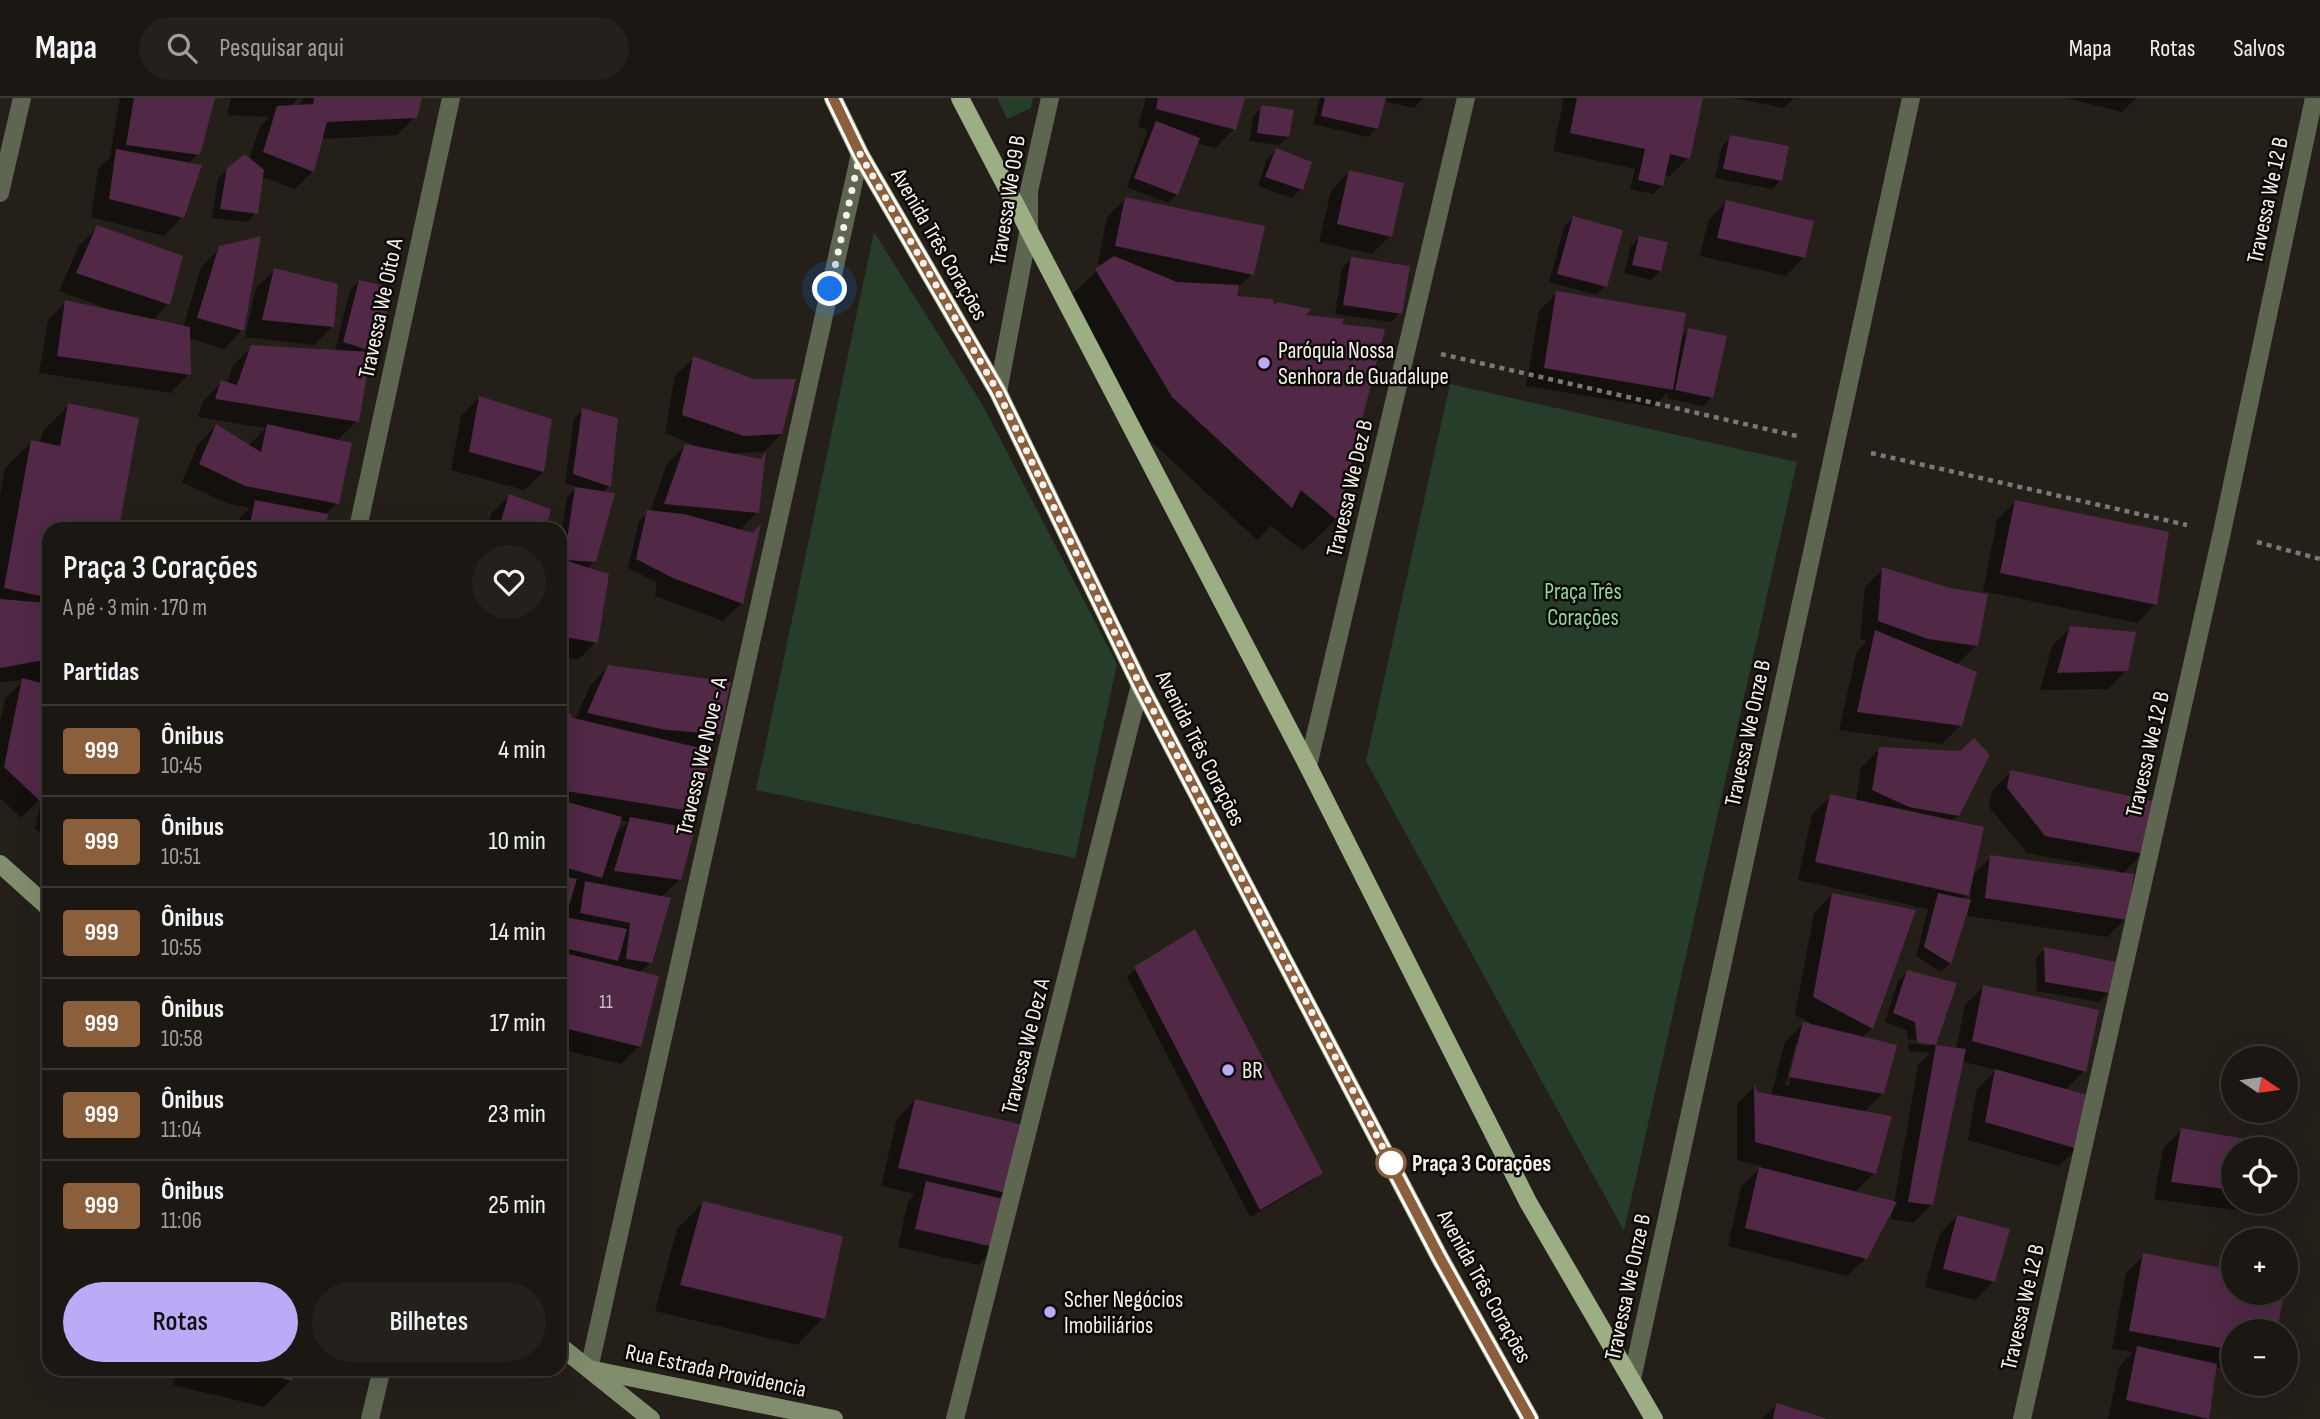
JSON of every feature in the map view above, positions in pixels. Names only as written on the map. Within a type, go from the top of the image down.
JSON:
[{"type":"main road","name":"Avenida Três Corações","points":[[833,98],[860,154],[998,392],[1140,685],[1440,1258],[1530,1419]]},
{"type":"main road","points":[[960,98],[1308,766],[1528,1202],[1654,1419]]},
{"type":"main road","points":[[0,864],[42,902]]},
{"type":"main road","name":"Rua Estrada Providencia","points":[[567,1352],[650,1419]]},
{"type":"main road","name":"Rua Estrada Providencia","points":[[589,1369],[834,1419]]},
{"type":"street","points":[[0,193],[22,98]]},
{"type":"street","name":"Travessa We Oito A","points":[[359,522],[451,98]]},
{"type":"street","name":"Travessa We 09 B","points":[[998,392],[1029,228],[1029,191],[1050,98]]},
{"type":"street","name":"Travessa We Dez B","points":[[1308,766],[1466,98]]},
{"type":"street","name":"Travessa We Onze B","points":[[1632,1379],[1911,98]]},
{"type":"street","name":"Travessa We 12 B","points":[[2022,1419],[2222,533],[2314,98]]},
{"type":"street","name":"Travessa We Nove - A","points":[[589,1369],[860,154]]},
{"type":"street","name":"Travessa We Dez A","points":[[955,1419],[1140,685]]},
{"type":"street","points":[[370,1419],[380,1376]]},
{"type":"green space","points":[[997,98],[1033,98],[1031,108],[1007,119]]},
{"type":"green space","points":[[874,232],[982,404],[1117,664],[1075,858],[756,790]]},
{"type":"green space","name":"Praça Três Corações","points":[[1450,384],[1797,462],[1624,1231],[1366,761]]},
{"type":"building","points":[[134,98],[215,98],[200,155],[126,145]]},
{"type":"building","points":[[314,98],[422,98],[417,118],[327,122],[314,172],[263,152],[277,106],[313,104]]},
{"type":"building","points":[[1158,98],[1245,98],[1236,130],[1156,109]]},
{"type":"building","points":[[1325,98],[1386,98],[1378,129],[1321,116]]},
{"type":"building","points":[[1577,98],[1703,98],[1690,159],[1670,154],[1663,186],[1638,180],[1645,149],[1570,133]]},
{"type":"building","points":[[1261,105],[1294,110],[1289,137],[1257,133]]},
{"type":"building","points":[[1156,121],[1200,138],[1178,195],[1134,178]]},
{"type":"building","points":[[1730,135],[1789,146],[1782,181],[1723,169]]},
{"type":"building","points":[[1276,148],[1312,162],[1303,190],[1265,177]]},
{"type":"building","points":[[116,149],[202,165],[184,218],[109,199]]},
{"type":"building","points":[[245,154],[264,170],[258,214],[220,209],[227,168]]},
{"type":"building","points":[[1349,170],[1404,183],[1392,237],[1337,224]]},
{"type":"building","points":[[1125,197],[1265,226],[1254,275],[1115,246]]},
{"type":"building","points":[[1726,200],[1814,221],[1805,258],[1717,238]]},
{"type":"building","points":[[1573,216],[1623,230],[1607,287],[1557,274]]},
{"type":"building","points":[[97,225],[183,256],[170,305],[76,273]]},
{"type":"building","points":[[261,236],[244,331],[197,318],[219,246]]},
{"type":"building","points":[[1639,236],[1668,242],[1661,271],[1632,265]]},
{"type":"building","name":"Paróquia Nossa Senhora de Guadalupe","points":[[1114,256],[1177,282],[1239,285],[1237,296],[1273,299],[1274,305],[1278,302],[1311,309],[1306,315],[1344,319],[1342,324],[1385,329],[1337,520],[1301,490],[1292,508],[1172,397],[1095,269]]},
{"type":"building","points":[[1351,257],[1410,266],[1402,314],[1343,305]]},
{"type":"building","points":[[274,268],[338,284],[334,327],[262,320]]},
{"type":"building","points":[[359,280],[393,288],[377,353],[343,342]]},
{"type":"building","points":[[1556,291],[1686,313],[1673,390],[1544,368]]},
{"type":"building","points":[[65,300],[190,327],[191,375],[57,356]]},
{"type":"building","points":[[1688,328],[1727,336],[1713,398],[1675,390]]},
{"type":"building","points":[[251,345],[371,352],[359,422],[215,399],[221,380],[237,385]]},
{"type":"building","points":[[693,356],[754,379],[796,379],[782,434],[744,436],[682,415]]},
{"type":"building","points":[[479,396],[552,419],[544,472],[469,452]]},
{"type":"building","points":[[68,403],[139,418],[120,522],[42,522],[42,596],[4,588],[31,440],[60,446]]},
{"type":"building","points":[[582,408],[618,418],[611,487],[573,474]]},
{"type":"building","points":[[216,424],[261,452],[267,424],[352,443],[339,504],[245,486],[199,464]]},
{"type":"building","points":[[685,444],[761,459],[766,450],[759,513],[664,504]]},
{"type":"building","points":[[575,487],[615,493],[596,562],[567,560],[567,540]]},
{"type":"building","points":[[509,494],[551,509],[548,522],[501,522]]},
{"type":"building","points":[[255,500],[328,514],[327,522],[250,522]]},
{"type":"building","points":[[2015,500],[2169,532],[2157,605],[2000,573]]},
{"type":"building","points":[[647,510],[684,514],[753,533],[761,524],[743,604],[673,578],[636,559]]},
{"type":"building","points":[[567,561],[609,574],[598,643],[567,637]]},
{"type":"building","points":[[1882,567],[1950,588],[1988,594],[1978,646],[1928,639],[1878,621]]},
{"type":"building","points":[[0,599],[42,602],[42,662],[0,668]]},
{"type":"building","points":[[2070,626],[2136,632],[2128,671],[2057,673]]},
{"type":"building","points":[[1875,630],[1977,672],[1962,726],[1857,712]]},
{"type":"building","points":[[608,665],[731,682],[720,734],[666,730],[587,713]]},
{"type":"building","points":[[22,678],[42,683],[40,801],[4,767]]},
{"type":"building","points":[[568,711],[573,718],[713,751],[696,812],[567,791]]},
{"type":"building","points":[[1974,738],[1990,755],[1959,816],[1909,807],[1872,790],[1879,747],[1960,751]]},
{"type":"building","points":[[2010,770],[2153,801],[2145,854],[2045,836],[2007,788]]},
{"type":"building","points":[[1830,794],[1984,827],[1969,896],[1815,862]]},
{"type":"building","points":[[567,802],[622,817],[602,878],[567,868]]},
{"type":"building","points":[[630,817],[695,829],[681,880],[614,871]]},
{"type":"building","points":[[1990,855],[2134,874],[2127,920],[1985,898]]},
{"type":"building","points":[[567,877],[577,879],[567,912]]},
{"type":"building","points":[[585,881],[671,898],[652,963],[626,959],[630,923],[580,913]]},
{"type":"building","points":[[1832,893],[1916,910],[1873,1029],[1813,997]]},
{"type":"building","points":[[1938,893],[1971,900],[1951,964],[1924,947]]},
{"type":"building","points":[[567,917],[627,929],[618,961],[567,949]]},
{"type":"building","name":"BR","points":[[1195,929],[1323,1173],[1260,1210],[1134,967]]},
{"type":"building","points":[[2044,947],[2116,962],[2109,993],[2045,982]]},
{"type":"building","points":[[567,954],[659,976],[641,1047],[567,1029]]},
{"type":"building","points":[[1907,970],[1957,983],[1936,1045],[1917,1042],[1915,1022],[1893,1013]]},
{"type":"building","points":[[1983,985],[2099,1010],[2086,1072],[1972,1041]]},
{"type":"building","points":[[1803,1022],[1897,1045],[1884,1094],[1789,1077]]},
{"type":"building","points":[[1936,1045],[1966,1049],[1933,1205],[1908,1202]]},
{"type":"building","points":[[1995,1069],[2091,1096],[2078,1149],[1985,1122]]},
{"type":"building","points":[[1754,1084],[1758,1092],[1892,1116],[1876,1174],[1755,1142]]},
{"type":"building","points":[[915,1099],[1023,1125],[1007,1193],[898,1168]]},
{"type":"building","points":[[2181,1128],[2234,1137],[2221,1137],[2221,1188],[2171,1182]]},
{"type":"building","points":[[1759,1167],[1897,1202],[1867,1259],[1745,1228]]},
{"type":"building","points":[[926,1181],[1008,1200],[998,1248],[915,1229]]},
{"type":"building","points":[[703,1201],[843,1236],[825,1319],[680,1285]]},
{"type":"building","points":[[1957,1215],[2010,1229],[1995,1282],[1943,1269]]},
{"type":"building","points":[[2143,1253],[2221,1268],[2221,1305],[2282,1305],[2279,1319],[2221,1319],[2221,1348],[2129,1331]]},
{"type":"building","points":[[2137,1346],[2217,1364],[2209,1419],[2126,1400]]},
{"type":"building","points":[[274,1376],[294,1376],[292,1381]]},
{"type":"building","points":[[1776,1403],[1825,1418],[1825,1419],[1773,1419]]},
{"type":"bus line","name":"999","points":[[833,98],[860,154],[998,392],[1140,685],[1440,1258],[1530,1419]]},
{"type":"place","name":"Paróquia Nossa Senhora de Guadalupe","points":[[1264,363]]},
{"type":"place","name":"BR","points":[[1228,1070]]},
{"type":"place","name":"Praça 3 Corações","points":[[1391,1163]]},
{"type":"place","name":"Scher Negócios Imobiliários","points":[[1050,1312]]},
{"type":"route","points":[[830,289],[860,154],[998,392],[1140,685],[1391,1163]]}]
